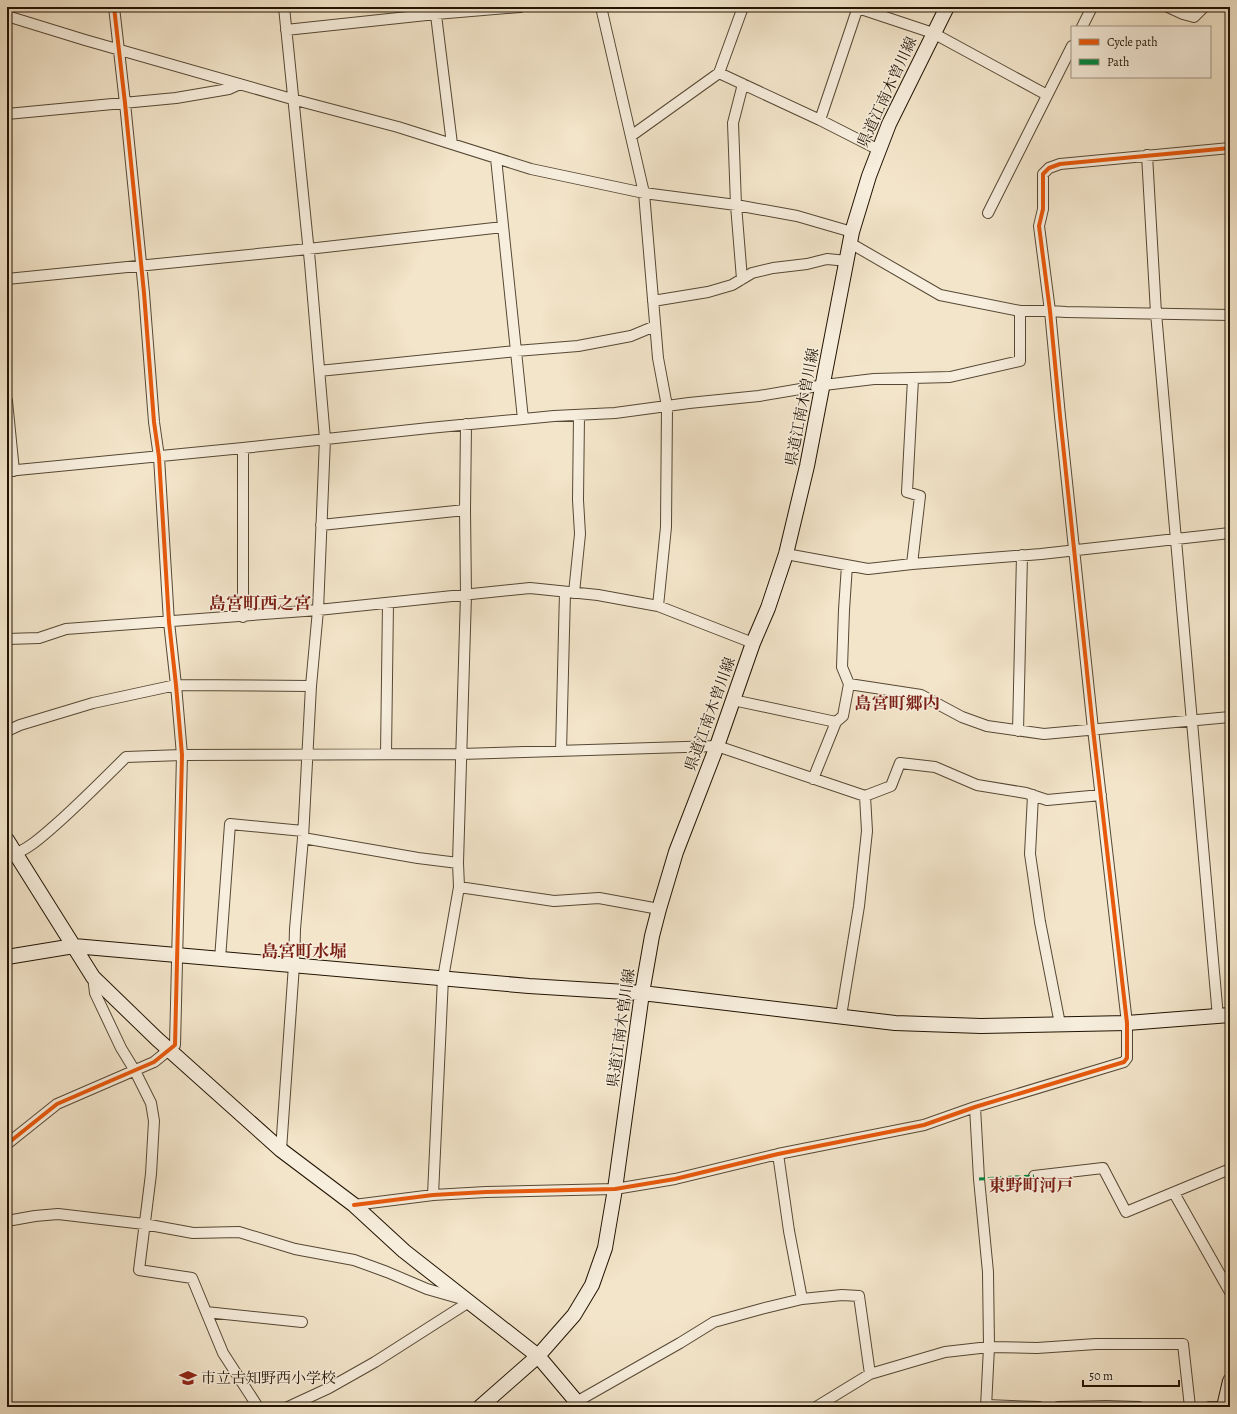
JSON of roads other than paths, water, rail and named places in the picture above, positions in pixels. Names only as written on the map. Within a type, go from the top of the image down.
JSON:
[{"type":"street","points":[[7,1144],[57,1104],[154,1062],[168,1049],[175,1045],[182,755],[169,622],[159,457],[154,422],[141,266],[120,50],[114,7]]},
{"type":"street","points":[[281,1150],[294,965],[295,929],[303,835],[311,686],[318,610],[325,439],[284,7]]},
{"type":"street","points":[[286,30],[435,11],[520,7]]},
{"type":"street","points":[[601,7],[644,193],[658,358],[667,406],[666,527],[658,606]]},
{"type":"street","points":[[631,136],[719,73],[743,7]]},
{"type":"street","points":[[820,120],[857,7],[933,33],[1047,95]]},
{"type":"street","name":"県道江南木曽川線","points":[[480,1407],[538,1356],[574,1315],[592,1285],[605,1248],[615,1189],[642,993],[652,936],[659,909],[676,852],[717,746],[753,643],[768,608],[786,554],[824,385],[848,261],[851,238],[868,176],[889,124],[947,7]]},
{"type":"street","points":[[1082,26],[1092,7]]},
{"type":"street","points":[[1168,7],[1184,14],[1194,16],[1204,7]]},
{"type":"street","points":[[435,11],[452,144]]},
{"type":"street","points":[[7,16],[292,99],[398,127],[531,169],[644,193],[797,216],[851,238],[940,295],[1020,311],[1050,310],[1230,315]]},
{"type":"street","points":[[988,213],[1071,48]]},
{"type":"street","points":[[719,73],[820,120],[879,150]]},
{"type":"street","points":[[7,114],[176,98],[229,89],[240,84]]},
{"type":"street","points":[[742,279],[736,206],[733,123],[743,84]]},
{"type":"street","points":[[354,1205],[433,1195],[615,1189],[674,1179],[778,1154],[924,1125],[975,1107],[1124,1062],[1127,1058],[1127,1023],[1093,729],[1050,310],[1039,226],[1043,209],[1043,174],[1049,168],[1060,164],[1230,148]]},
{"type":"street","points":[[7,957],[74,946],[529,986],[642,993],[895,1023],[981,1026],[1127,1023],[1224,1016],[1192,721],[1156,313],[1147,155]]},
{"type":"street","points":[[496,158],[523,419]]},
{"type":"street","points":[[7,279],[308,249],[504,227]]},
{"type":"street","points":[[653,301],[708,292],[732,285],[752,273],[773,268],[807,264],[827,259],[848,261]]},
{"type":"street","points":[[7,401],[11,471],[159,457],[466,424],[615,413],[759,396],[824,385],[874,379],[950,377],[1020,361],[1020,311]]},
{"type":"street","points":[[319,371],[578,346],[631,336],[655,326]]},
{"type":"street","points":[[912,564],[920,496],[907,492],[914,379]]},
{"type":"street","points":[[561,751],[570,592],[580,534],[578,500],[579,415]]},
{"type":"street","points":[[433,1195],[443,978],[459,888],[458,863],[466,595],[464,510],[466,424]]},
{"type":"street","points":[[243,448],[243,617]]},
{"type":"street","points":[[321,525],[464,510]]},
{"type":"street","points":[[786,554],[868,569],[1074,550],[1230,532]]},
{"type":"street","points":[[1018,731],[1022,555]]},
{"type":"street","points":[[813,779],[836,722],[843,716],[849,684],[842,667],[847,565]]},
{"type":"street","points":[[7,639],[39,638],[66,629],[243,617],[530,588],[598,595],[658,606],[753,643]]},
{"type":"street","points":[[386,754],[388,603]]},
{"type":"street","points":[[849,684],[921,694],[962,717],[987,726],[1044,734],[1230,717]]},
{"type":"street","points":[[7,731],[20,725],[93,703],[176,685],[311,686]]},
{"type":"street","points":[[733,700],[836,722]]},
{"type":"street","points":[[11,855],[38,840],[71,811],[126,757],[182,755],[461,754],[717,746],[865,796],[891,786],[900,763],[935,767],[977,785],[1033,795],[1047,800],[1101,795]]},
{"type":"street","points":[[1033,795],[1030,854],[1040,922],[1060,1024]]},
{"type":"street","points":[[841,1016],[859,906],[867,831],[865,796]]},
{"type":"street","points":[[220,958],[230,824],[303,835],[418,858],[458,863]]},
{"type":"street","points":[[7,840],[11,855],[74,946],[93,977],[168,1049],[281,1150],[354,1205],[404,1251],[538,1356],[580,1404],[714,1322],[761,1309],[802,1300],[842,1295],[859,1296],[870,1374]]},
{"type":"street","points":[[459,888],[554,901],[599,898],[659,909]]},
{"type":"street","points":[[93,977],[95,993],[121,1048],[135,1071],[151,1103],[154,1121],[151,1174],[139,1270],[192,1278],[223,1353],[258,1407]]},
{"type":"street","points":[[975,1107],[988,1272],[989,1347],[986,1406],[1039,1407]]},
{"type":"street","points":[[778,1154],[789,1231],[802,1300]]},
{"type":"street","points":[[1034,1176],[1103,1168],[1126,1212],[1230,1169]]},
{"type":"street","points":[[1174,1193],[1230,1292]]},
{"type":"street","points":[[7,1221],[58,1214],[144,1224],[193,1233],[239,1232],[295,1249],[354,1260],[427,1289],[469,1302]]},
{"type":"street","points":[[288,1407],[329,1388],[375,1362],[469,1302]]},
{"type":"street","points":[[206,1312],[302,1322]]},
{"type":"street","points":[[816,1407],[870,1374],[945,1352],[989,1347],[1037,1348],[1096,1344],[1183,1344],[1190,1407]]},
{"type":"street","points":[[1208,1407],[1225,1407],[1230,1381]]},
{"type":"street","points":[[1058,1407],[1140,1407]]},
{"type":"place","name":"市立古知野西小学校","points":[[188,1378]]},
{"type":"district","name":"島宮町西之宮","points":[[260,603]]},
{"type":"district","name":"島宮町郷内","points":[[897,703]]},
{"type":"district","name":"島宮町水堀","points":[[304,951]]},
{"type":"district","name":"東野町河戸","points":[[1031,1185]]}]
